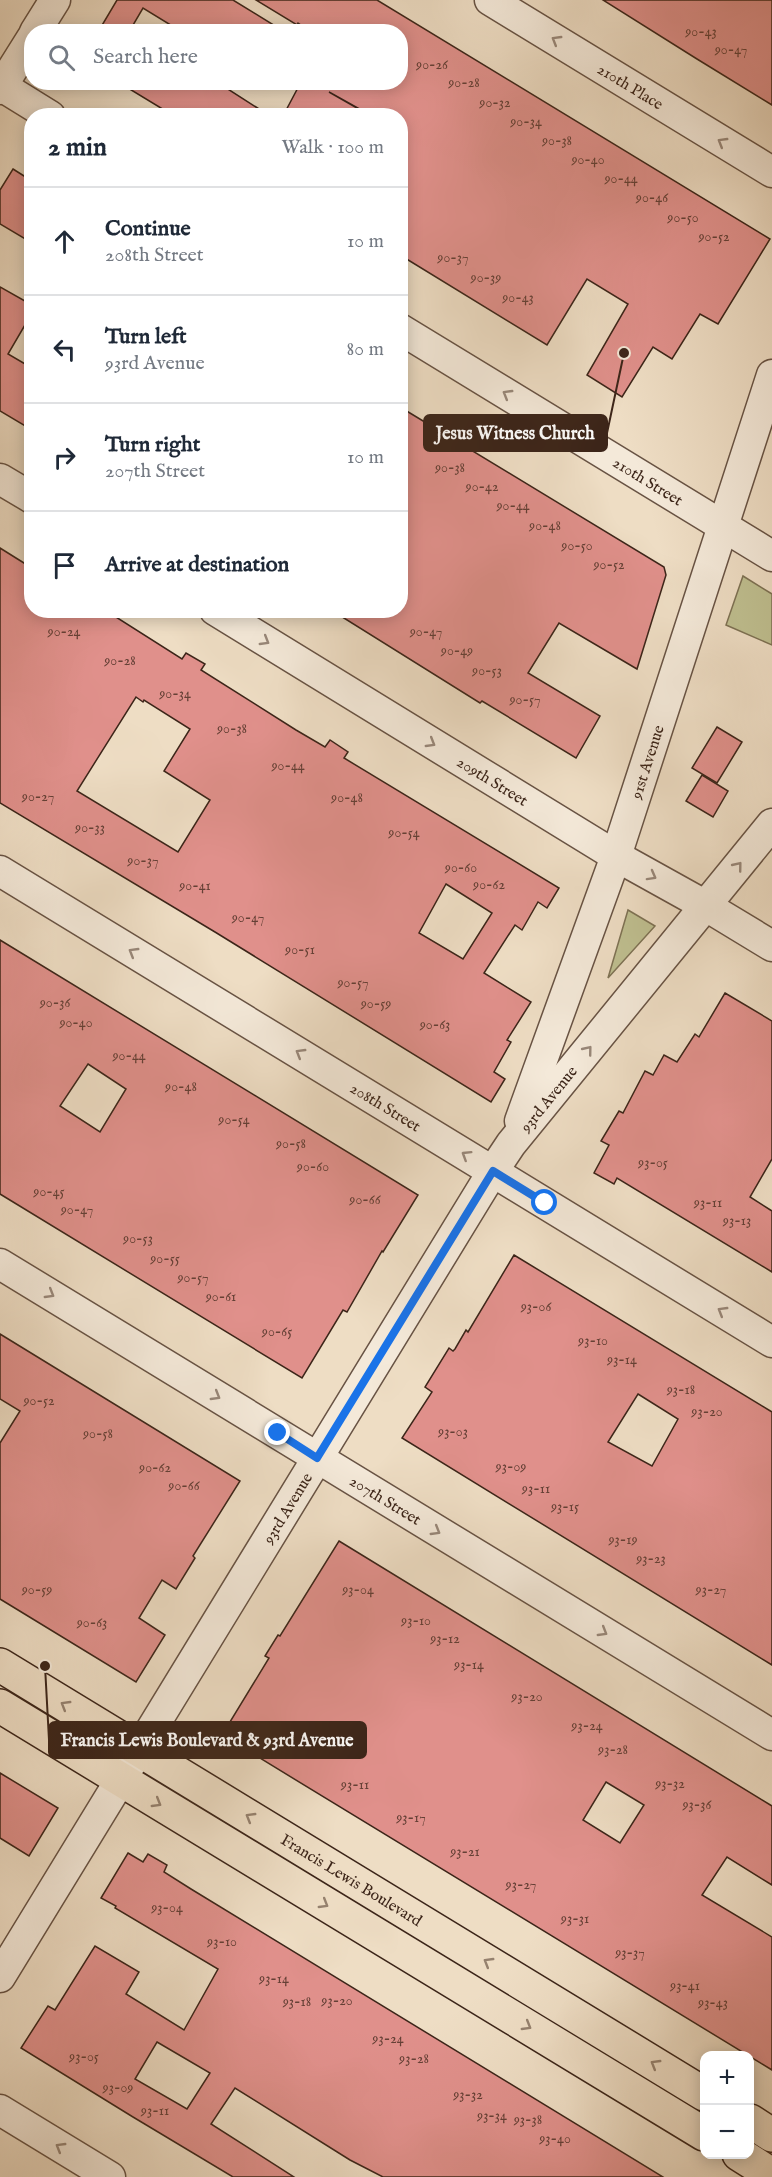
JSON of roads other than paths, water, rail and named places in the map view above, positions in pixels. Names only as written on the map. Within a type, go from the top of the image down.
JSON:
[{"type":"main road","name":"Francis Lewis Boulevard","points":[[0,1665],[700,2091]]},
{"type":"main road","points":[[0,1706],[700,2131]]},
{"type":"main road","points":[[754,2124],[772,2135]]},
{"type":"main road","points":[[747,2159],[772,2175]]},
{"type":"street","points":[[40,24],[55,0]]},
{"type":"street","name":"210th Place","points":[[489,0],[772,172]]},
{"type":"street","points":[[24,51],[1,87],[36,108]]},
{"type":"street","name":"210th Street","points":[[408,334],[772,556]]},
{"type":"street","name":"91st Avenue","points":[[511,1144],[616,856],[772,375]]},
{"type":"street","points":[[0,479],[24,493]]},
{"type":"street","name":"209th Street","points":[[228,618],[616,856],[772,946]]},
{"type":"street","name":"93rd Avenue","points":[[0,1977],[511,1144],[772,824]]},
{"type":"street","name":"208th Street","points":[[0,871],[772,1342]]},
{"type":"street","name":"207th Street","points":[[0,1264],[772,1735]]},
{"type":"street","points":[[0,2110],[110,2177]]},
{"type":"place","name":"Jesus Witness Church","points":[[624,353]]},
{"type":"place","name":"Francis Lewis Boulevard & 93rd Avenue","points":[[45,1666]]}]
